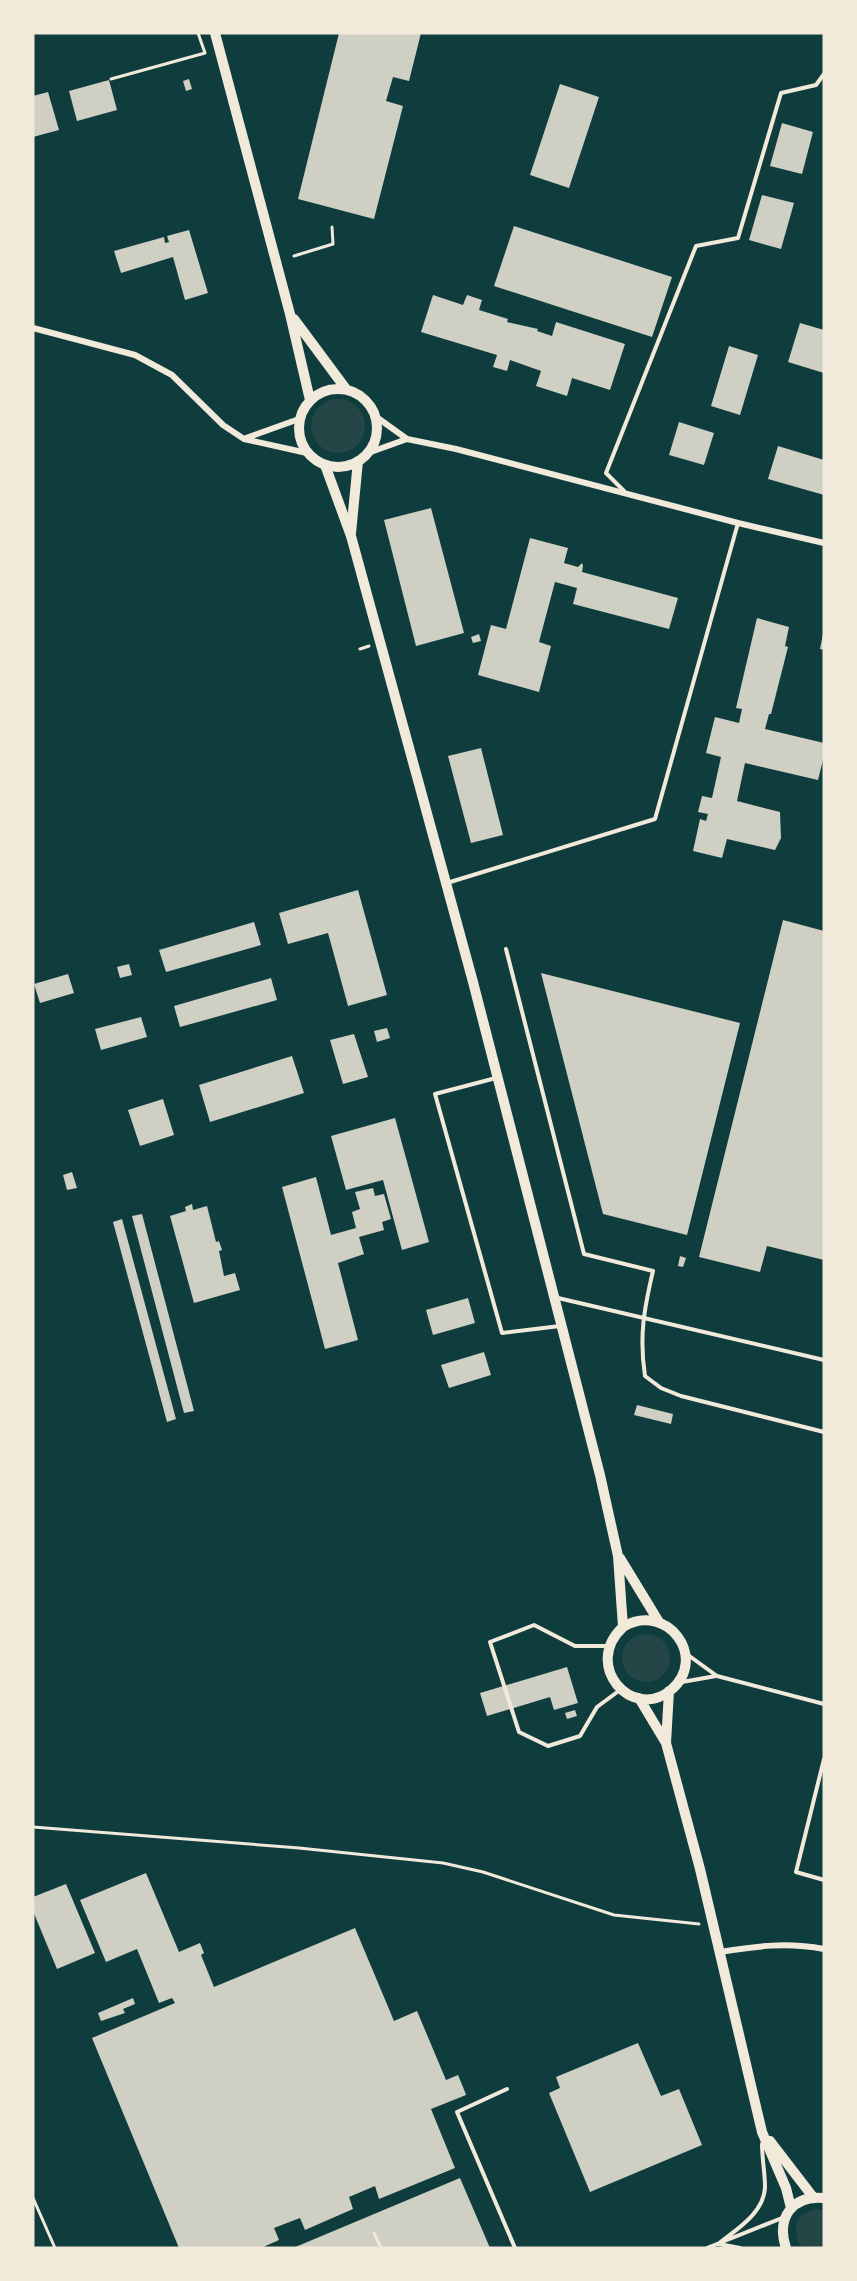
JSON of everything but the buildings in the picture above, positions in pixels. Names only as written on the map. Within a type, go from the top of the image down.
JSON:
[{"type":"main road","points":[[215,33],[290,314],[310,400]]},
{"type":"main road","points":[[290,314],[346,389]]},
{"type":"main road","points":[[330,389],[346,389],[357,393],[367,402],[375,416],[376,436],[368,453],[358,461],[342,467],[325,465],[307,453],[300,437],[299,419],[310,400],[316,395],[330,389]]},
{"type":"main road","points":[[351,536],[358,461]]},
{"type":"main road","points":[[325,465],[351,536],[446,884],[600,1475],[618,1556],[623,1627]]},
{"type":"main road","points":[[618,1556],[658,1622],[676,1634],[685,1653],[684,1668],[678,1683],[657,1697],[639,1698],[621,1689],[614,1682],[607,1665],[609,1646],[623,1627],[643,1620],[658,1622]]},
{"type":"main road","points":[[666,1743],[669,1691]]},
{"type":"main road","points":[[639,1698],[666,1743],[720,1952],[762,2132],[786,2188],[788,2212],[782,2227],[782,2238],[786,2248]]},
{"type":"main road","points":[[762,2132],[819,2198]]},
{"type":"main road","points":[[788,2212],[805,2199],[819,2198]]},
{"type":"street","points":[[33,328],[135,355],[172,375],[223,425],[244,439],[307,453]]},
{"type":"street","points":[[375,416],[407,439],[456,449],[738,523],[824,543]]},
{"type":"street","points":[[244,439],[299,419]]},
{"type":"street","points":[[368,453],[407,439]]},
{"type":"street","points":[[720,1952],[763,1945],[798,1944],[824,1949]]},
{"type":"lane","points":[[624,492],[606,473],[696,246],[738,238],[781,93],[816,85],[824,74]]},
{"type":"lane","points":[[446,884],[655,819],[738,523]]},
{"type":"lane","points":[[506,948],[584,1254],[653,1271],[642,1319],[641,1350],[645,1376],[661,1388],[681,1396],[824,1432]]},
{"type":"lane","points":[[497,1078],[435,1094],[502,1333],[561,1326]]},
{"type":"lane","points":[[554,1298],[824,1360]]},
{"type":"lane","points":[[609,1646],[575,1646],[534,1625],[490,1642],[519,1732],[548,1746],[580,1736],[597,1707],[621,1689]]},
{"type":"lane","points":[[685,1653],[717,1676],[824,1704]]},
{"type":"lane","points":[[678,1683],[717,1676]]},
{"type":"lane","points":[[824,1759],[796,1872],[824,1880]]},
{"type":"lane","points":[[507,2090],[457,2112],[515,2248]]},
{"type":"lane","points":[[718,2244],[750,2218],[763,2198],[765,2187],[762,2132]]},
{"type":"lane","points":[[707,2248],[788,2212]]},
{"type":"lane","points":[[718,2244],[740,2248]]},
{"type":"path","points":[[111,79],[205,54],[198,33]]},
{"type":"path","points":[[294,256],[333,244],[332,226]]},
{"type":"path","points":[[33,1827],[299,1848],[443,1863],[483,1872],[614,1915],[713,1926]]},
{"type":"path","points":[[33,2198],[55,2248]]},
{"type":"path","points":[[374,2233],[381,2248]]},
{"type":"shaded area","points":[[333,399],[343,399],[353,403],[361,411],[365,426],[361,441],[353,449],[343,453],[333,453],[323,449],[315,441],[311,431],[311,421],[315,411],[323,403]]},
{"type":"shaded area","points":[[641,1634],[651,1634],[666,1644],[670,1658],[669,1667],[660,1678],[651,1682],[641,1682],[626,1672],[622,1663],[622,1653],[632,1638]]},
{"type":"shaded area","points":[[817,2209],[824,2211],[824,2248],[802,2248],[796,2235],[797,2223],[804,2214]]}]
